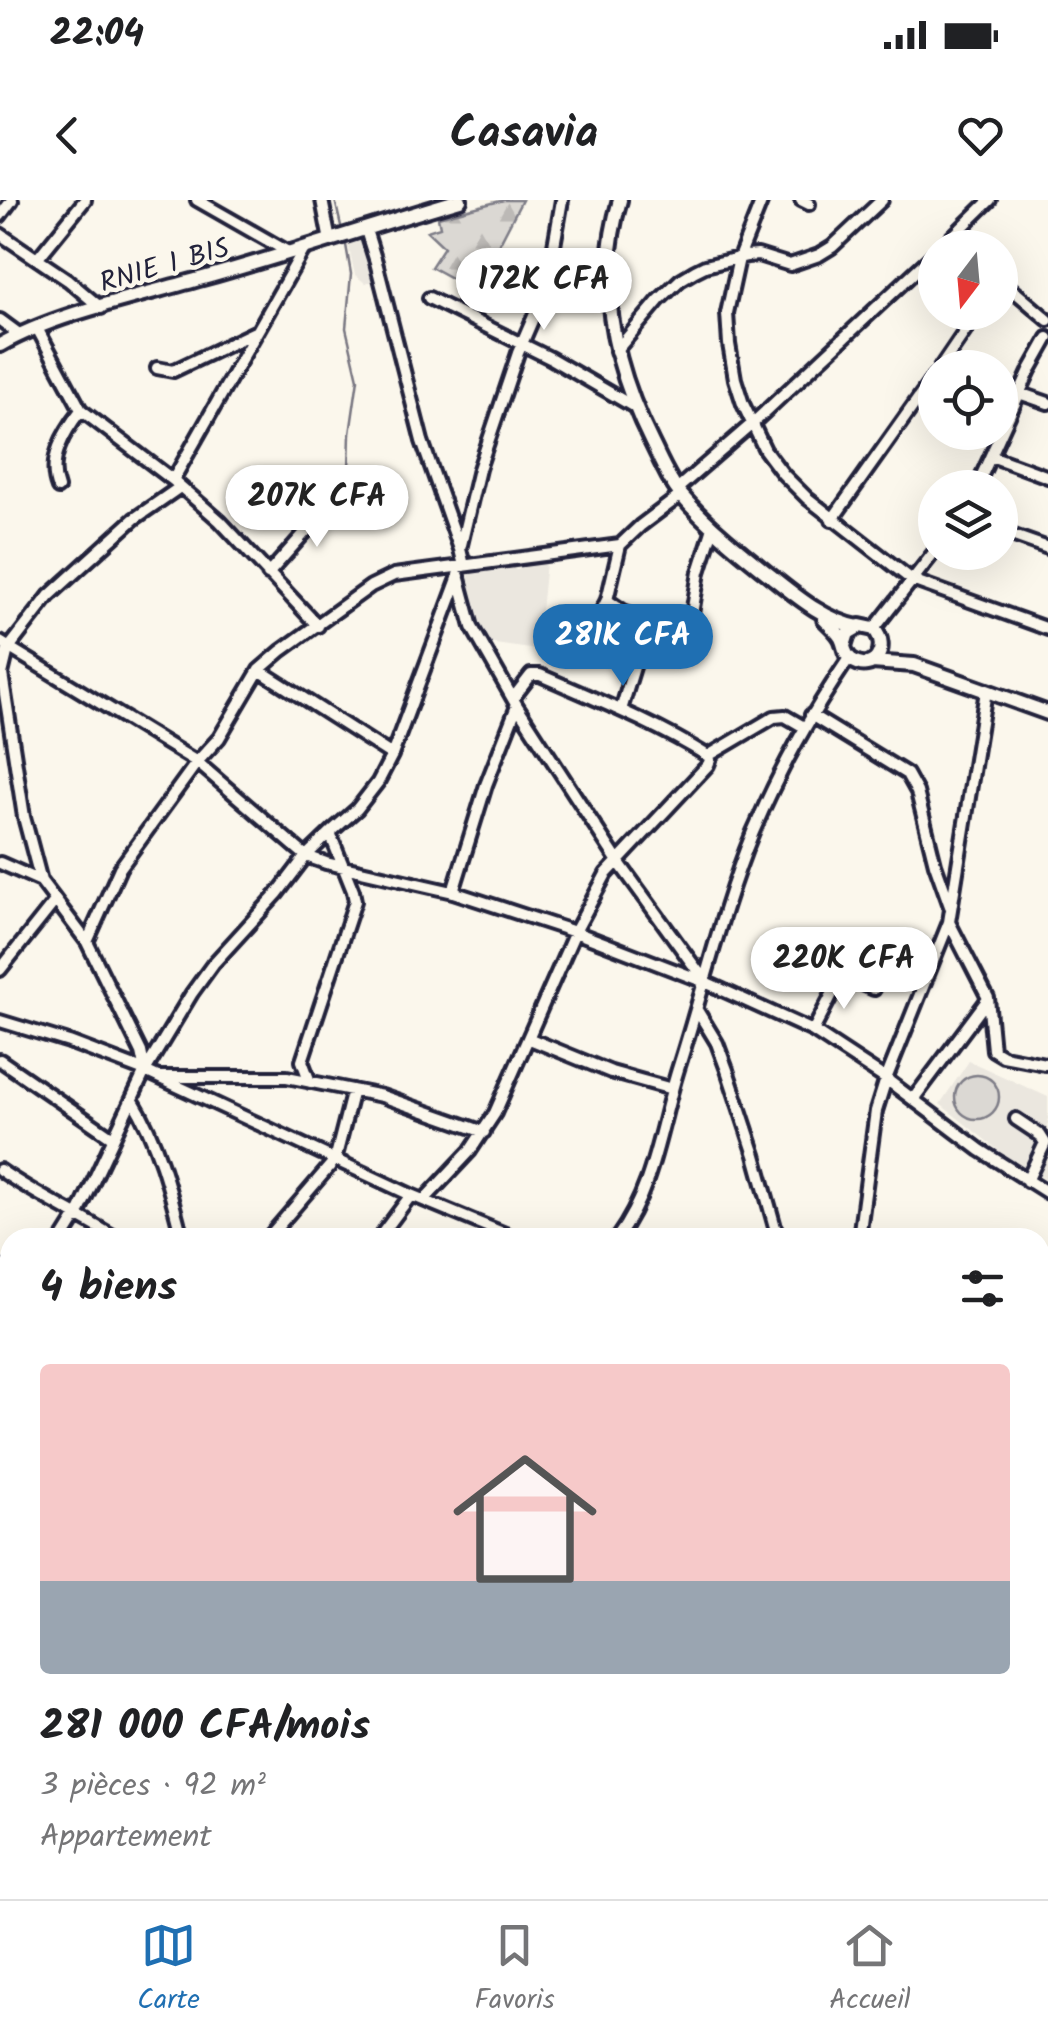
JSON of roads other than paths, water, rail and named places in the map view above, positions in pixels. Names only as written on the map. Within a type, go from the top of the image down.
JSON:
[{"type":"main road","name":"RNIE 1 BIS","points":[[0,345],[37,328],[366,230],[437,203],[460,200]]},
{"type":"main road","points":[[616,203],[607,272],[616,351],[636,408],[679,492],[742,553],[816,610],[838,634],[847,652],[861,664],[914,665],[1048,713]]},
{"type":"main road","points":[[816,610],[878,633],[914,665]]},
{"type":"main road","points":[[847,652],[847,635],[858,626]]},
{"type":"main road","points":[[872,662],[881,652],[878,633]]},
{"type":"street","points":[[0,216],[12,200]]},
{"type":"street","points":[[38,258],[85,200]]},
{"type":"street","points":[[145,1071],[142,1052],[87,942],[41,881],[26,828],[2,674],[4,645],[59,586],[176,483],[298,251],[196,200]]},
{"type":"street","points":[[322,200],[330,241]]},
{"type":"street","points":[[562,200],[547,286],[478,469],[460,549],[460,570],[472,627],[516,701],[617,860],[706,982]]},
{"type":"street","points":[[762,200],[739,258],[727,314],[735,379],[764,450],[832,520],[912,580],[1048,629]]},
{"type":"street","points":[[616,351],[680,280],[705,266],[739,258],[758,255],[790,265],[819,255],[882,200]]},
{"type":"street","points":[[960,230],[990,200]]},
{"type":"street","points":[[366,230],[422,441],[460,549]]},
{"type":"street","points":[[0,234],[38,258],[101,308]]},
{"type":"street","points":[[578,656],[608,600],[620,545],[918,270]]},
{"type":"street","points":[[1018,295],[1048,320]]},
{"type":"street","points":[[429,298],[522,344],[636,408]]},
{"type":"street","points":[[0,320],[19,334]]},
{"type":"street","points":[[37,328],[81,410],[220,521],[318,626]]},
{"type":"street","points":[[157,368],[173,370],[258,330]]},
{"type":"street","points":[[984,470],[1048,338]]},
{"type":"street","points":[[1019,393],[1048,403]]},
{"type":"street","points":[[832,520],[918,399]]},
{"type":"street","points":[[58,488],[54,478],[59,445],[81,410]]},
{"type":"street","points":[[991,456],[1048,477]]},
{"type":"street","points":[[268,574],[335,499]]},
{"type":"street","points":[[608,600],[648,621],[684,634],[690,632],[698,572],[713,528]]},
{"type":"street","points":[[1018,537],[1048,548]]},
{"type":"street","points":[[87,942],[120,868],[219,738],[258,670],[281,651],[384,578],[620,545]]},
{"type":"street","points":[[69,1228],[145,1071],[203,977],[306,856],[357,809],[378,782],[392,755],[460,570]]},
{"type":"street","points":[[878,633],[920,570]]},
{"type":"street","points":[[621,710],[648,621]]},
{"type":"street","points":[[4,645],[197,762],[306,856],[453,892],[576,932],[706,982],[813,1031],[886,1078],[980,1150],[1048,1193]]},
{"type":"street","points":[[624,1228],[652,1171],[672,1089],[752,835],[804,727],[847,652]]},
{"type":"street","points":[[258,670],[392,755]]},
{"type":"street","points":[[424,1200],[470,1151],[495,1113],[606,874],[708,766],[708,756],[621,710],[534,674],[516,701],[453,892]]},
{"type":"street","points":[[860,1228],[876,1111],[949,922],[986,691]]},
{"type":"street","points":[[811,715],[907,774],[917,792],[950,906]]},
{"type":"street","points":[[708,756],[774,717],[785,716],[804,727]]},
{"type":"street","points":[[287,1076],[302,1061],[355,902],[332,831]]},
{"type":"street","points":[[0,862],[41,881]]},
{"type":"street","points":[[0,970],[55,901]]},
{"type":"street","points":[[949,922],[988,998],[996,1053],[1045,1064]]},
{"type":"street","points":[[813,1031],[841,977],[874,989]]},
{"type":"street","points":[[914,1098],[988,998]]},
{"type":"street","points":[[697,1010],[717,1043],[727,1070],[775,1228]]},
{"type":"street","points":[[0,1021],[145,1071],[411,1195],[491,1228]]},
{"type":"street","points":[[530,1039],[611,1072],[672,1089]]},
{"type":"street","points":[[0,1060],[113,1138]]},
{"type":"street","points":[[302,1061],[310,1082]]},
{"type":"street","points":[[158,1077],[287,1076],[394,1100],[484,1132]]},
{"type":"street","points":[[277,1228],[335,1160],[353,1090]]},
{"type":"street","points":[[132,1099],[151,1136],[179,1228]]},
{"type":"street","points":[[1016,1120],[1040,1135],[1045,1143],[1027,1181]]},
{"type":"street","points":[[0,1170],[25,1188],[100,1228]]},
{"type":"street","points":[[387,1228],[411,1195]]},
{"type":"waterway","points":[[335,200],[341,226]]},
{"type":"waterway","points":[[346,245],[351,274],[346,328],[358,379],[349,469]]}]
